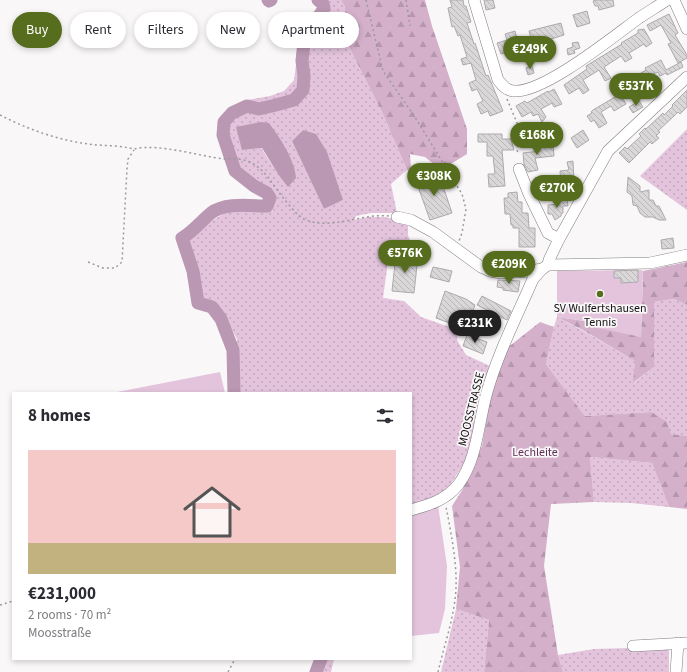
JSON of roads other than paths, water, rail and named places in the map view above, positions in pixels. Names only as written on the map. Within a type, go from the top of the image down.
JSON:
[{"type":"street","points":[[474,0],[498,80],[504,88],[512,91],[520,90],[548,79],[574,65],[667,0]]},
{"type":"street","points":[[674,0],[687,29]]},
{"type":"street","name":"MOOSSTRASSE","points":[[412,510],[429,505],[445,498],[458,485],[467,472],[474,452],[487,393],[494,370],[533,279],[545,267],[608,151],[687,77]]},
{"type":"street","points":[[519,169],[529,194],[548,233],[559,239]]},
{"type":"street","points":[[397,217],[411,220],[433,232],[481,267],[490,271],[501,273],[530,271],[545,267],[650,263],[687,255]]},
{"type":"street","points":[[633,646],[683,643],[676,672]]},
{"type":"waterway","points":[[234,392],[233,350],[221,319],[212,307],[198,303],[193,271],[182,238],[211,213],[224,207],[238,205],[267,206],[270,198],[267,193],[254,186],[235,171],[223,135],[224,122],[232,113],[247,106],[259,109],[294,100],[303,90],[304,76],[302,61],[305,32],[309,25],[320,15],[324,8],[323,4],[318,0]]},
{"type":"waterway","points":[[316,672],[321,660]]},
{"type":"place","name":"SV Wulfertshausen Tennis","points":[[600,294]]},
{"type":"park label","name":"Lechleite","points":[[535,452]]}]
